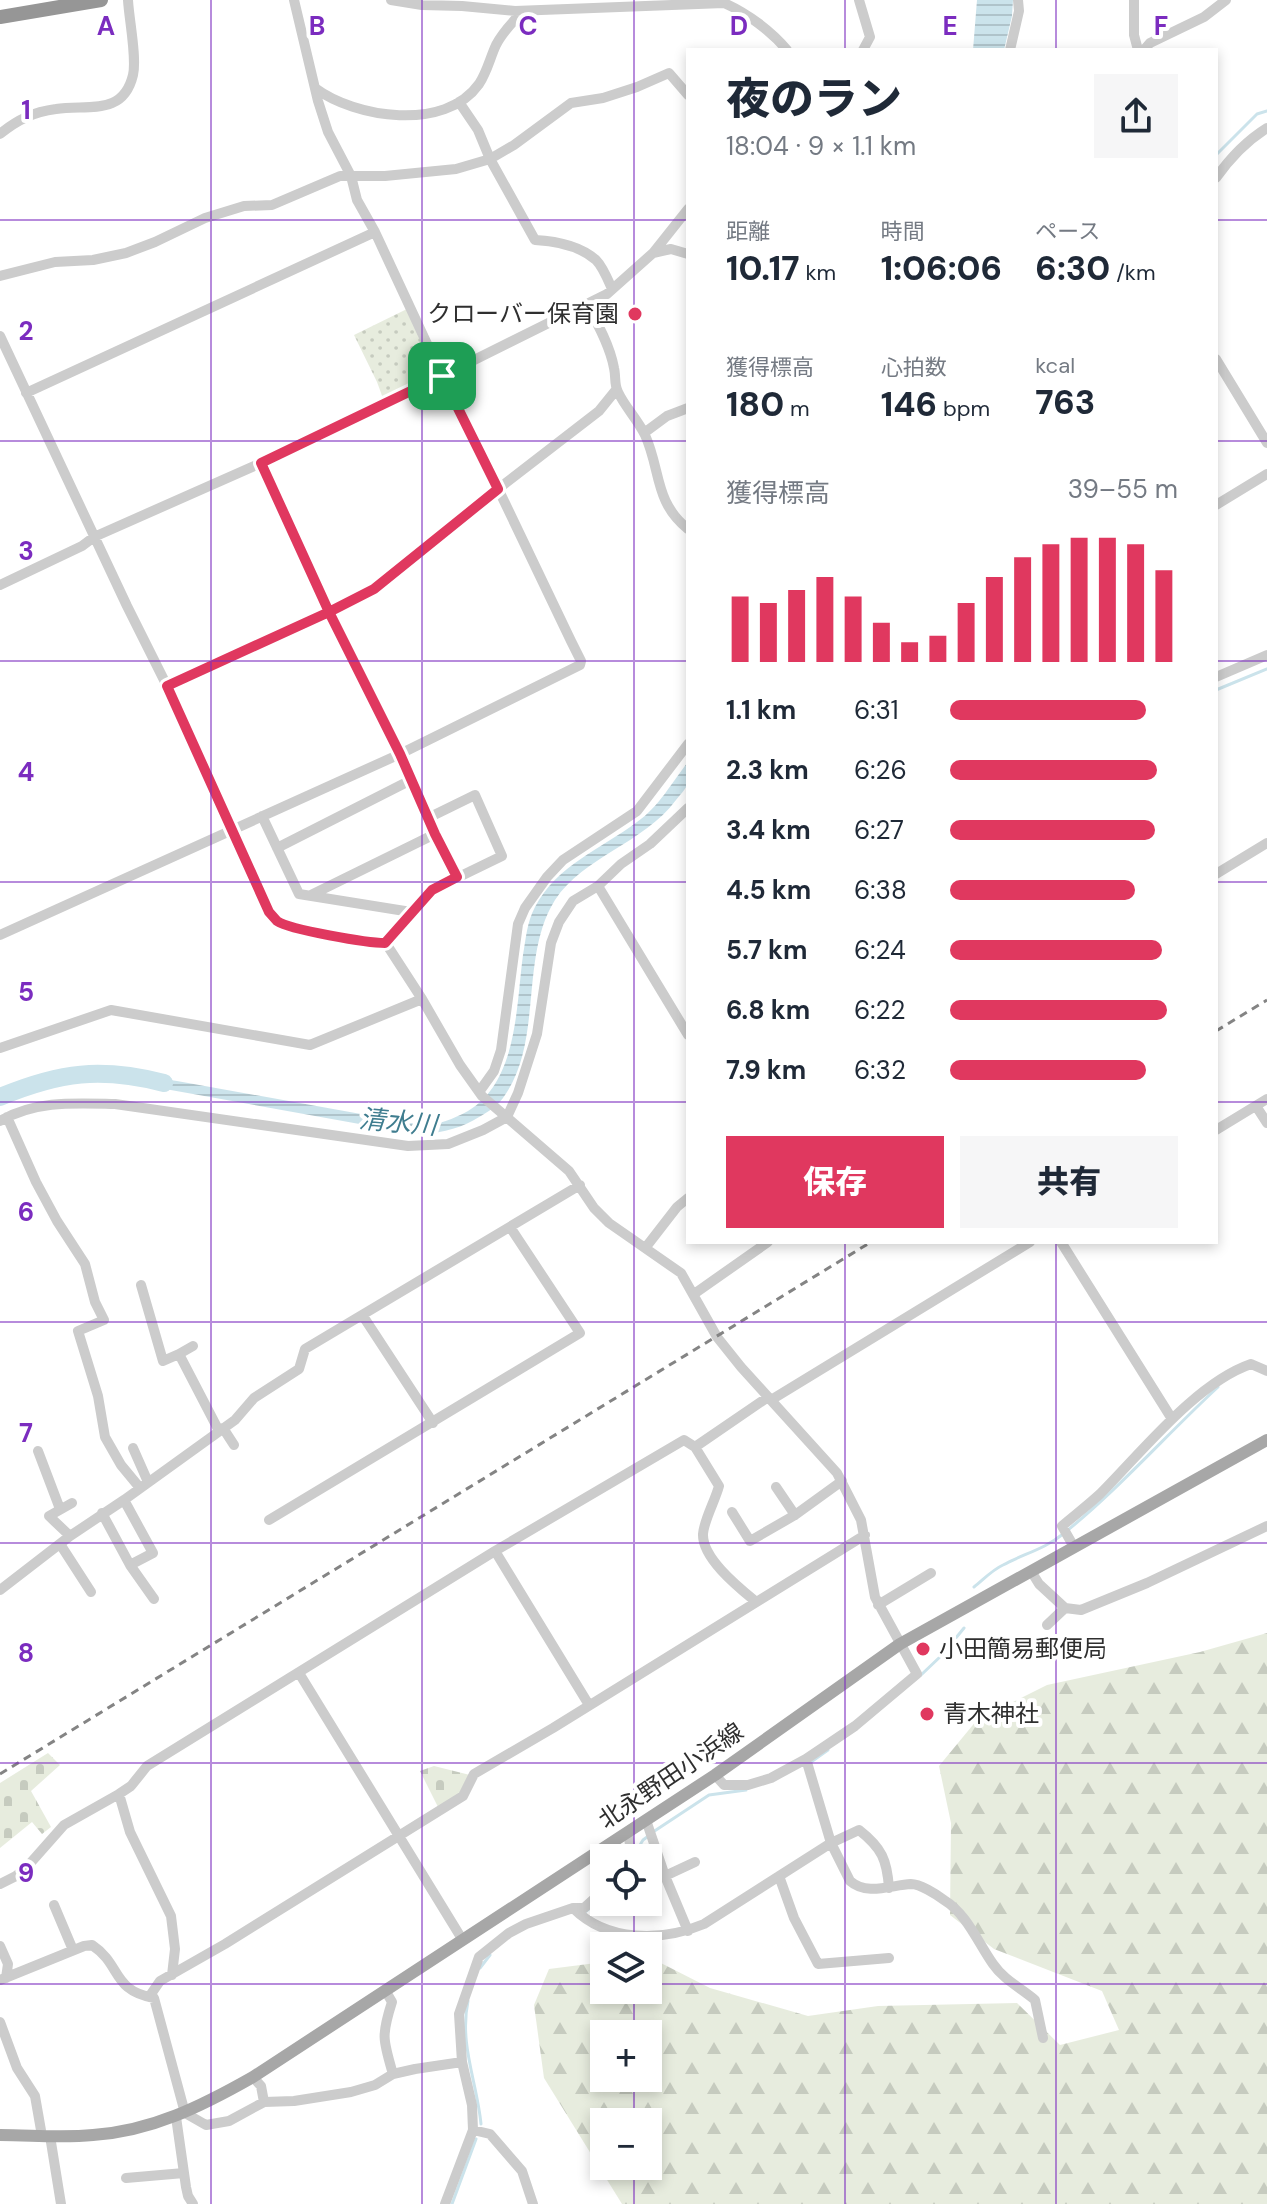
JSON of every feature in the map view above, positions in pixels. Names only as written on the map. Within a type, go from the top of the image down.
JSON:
[{"type":"highway","points":[[0,17],[101,0]]},
{"type":"main road","name":"北永野田小浜線","points":[[0,2135],[112,2133],[180,2115],[253,2077],[628,1832],[649,1830],[715,1775],[900,1644],[1031,1571],[1072,1542],[1267,1440]]},
{"type":"street","points":[[0,134],[33,114],[60,108],[110,105],[123,96],[134,72],[128,0]]},
{"type":"street","points":[[0,935],[400,754],[580,665],[581,661],[357,200],[351,176],[328,132],[294,0]]},
{"type":"street","points":[[391,0],[422,5],[523,11],[724,3],[737,9],[785,48]]},
{"type":"street","points":[[859,0],[870,37],[864,48]]},
{"type":"street","points":[[1010,48],[1019,11],[1018,0]]},
{"type":"street","points":[[1134,0],[1134,35],[1137,48]]},
{"type":"street","points":[[1146,48],[1150,43],[1204,17],[1226,0]]},
{"type":"street","points":[[315,88],[342,103],[373,111],[422,116],[468,96],[479,84],[504,31],[523,11]]},
{"type":"street","points":[[0,276],[55,262],[93,260],[126,253],[205,218],[244,206],[272,205],[340,176],[385,176],[456,169],[490,159],[571,103],[603,98],[669,73],[686,93]]},
{"type":"street","points":[[459,102],[478,130],[490,159],[535,240],[556,241],[583,252],[597,261],[612,289]]},
{"type":"street","points":[[1218,175],[1231,157],[1267,128]]},
{"type":"street","points":[[0,585],[82,546],[94,537],[261,463],[587,305],[607,294],[653,253],[686,212]]},
{"type":"street","points":[[26,393],[375,232]]},
{"type":"street","points":[[653,253],[671,249],[686,253]]},
{"type":"street","points":[[587,305],[614,366],[616,390],[644,433],[664,501],[686,528]]},
{"type":"street","points":[[0,336],[167,686],[269,912],[289,927],[385,943],[480,1094],[558,1160],[609,1223],[681,1273],[717,1337],[831,1465],[857,1508],[878,1605],[917,1674],[807,1763],[748,1785],[724,1785],[715,1775]]},
{"type":"street","points":[[1218,362],[1266,440]]},
{"type":"street","points":[[167,686],[374,589],[599,411],[616,390]]},
{"type":"street","points":[[644,433],[667,416],[686,409]]},
{"type":"street","points":[[261,463],[457,877]]},
{"type":"street","points":[[1218,504],[1267,474]]},
{"type":"street","points":[[1218,676],[1267,655]]},
{"type":"street","points":[[480,1094],[494,1071],[501,1050],[518,924],[525,908],[563,860],[637,811],[686,747]]},
{"type":"street","points":[[277,848],[411,780]]},
{"type":"street","points":[[385,943],[432,890],[502,856],[475,795],[428,818]]},
{"type":"street","points":[[144,1485],[121,1465],[105,1437],[98,1396],[78,1331],[104,1320],[95,1302],[85,1264],[57,1221],[4,1119],[50,1104],[115,1104],[408,1146],[448,1144],[483,1130],[504,1115],[518,1093],[537,1034],[551,943],[559,922],[573,901],[598,886],[686,810]]},
{"type":"street","points":[[262,816],[299,894],[411,912]]},
{"type":"street","points":[[311,895],[435,834]]},
{"type":"street","points":[[1218,873],[1267,843]]},
{"type":"street","points":[[598,886],[686,1032]]},
{"type":"street","points":[[0,1048],[111,1010],[310,1045],[422,999]]},
{"type":"street","points":[[1218,1129],[1267,1099]]},
{"type":"street","points":[[1256,1106],[1267,1123]]},
{"type":"street","points":[[0,1590],[70,1536],[235,1420],[254,1398],[299,1369],[305,1349],[580,1185]]},
{"type":"street","points":[[646,1247],[686,1200]]},
{"type":"street","points":[[269,1520],[580,1333],[510,1227]]},
{"type":"street","points":[[694,1294],[765,1244]]},
{"type":"street","points":[[695,1447],[770,1398],[1027,1244]]},
{"type":"street","points":[[1062,1244],[1172,1419]]},
{"type":"street","points":[[141,1285],[163,1361],[193,1346]]},
{"type":"street","points":[[363,1316],[433,1423]]},
{"type":"street","points":[[179,1354],[221,1430],[234,1445]]},
{"type":"street","points":[[1072,1542],[1062,1527],[1098,1496],[1172,1419],[1236,1369],[1251,1364],[1267,1371]]},
{"type":"street","points":[[0,1884],[26,1868],[64,1825],[131,1786],[147,1766],[495,1551],[684,1440],[695,1447],[719,1486],[703,1533],[706,1549],[729,1580],[755,1601]]},
{"type":"street","points":[[133,1448],[144,1485]]},
{"type":"street","points":[[38,1451],[60,1509]]},
{"type":"street","points":[[732,1512],[750,1541],[795,1515],[842,1481]]},
{"type":"street","points":[[776,1487],[795,1515]]},
{"type":"street","points":[[124,1500],[153,1553],[130,1565]]},
{"type":"street","points":[[70,1536],[49,1516],[72,1503]]},
{"type":"street","points":[[102,1513],[130,1565],[154,1599]]},
{"type":"street","points":[[1031,1571],[1039,1584],[1065,1608],[1081,1610],[1116,1597],[1267,1526]]},
{"type":"street","points":[[149,1997],[160,1981],[463,1796],[474,1774],[865,1535]]},
{"type":"street","points":[[60,1544],[91,1592]]},
{"type":"street","points":[[495,1551],[589,1705]]},
{"type":"street","points":[[878,1605],[931,1573]]},
{"type":"street","points":[[1047,1625],[1065,1608]]},
{"type":"street","points":[[299,1673],[462,1939]]},
{"type":"street","points":[[807,1763],[831,1843],[850,1881],[875,1889],[914,1884],[946,1901],[956,1910],[994,1967],[1010,1983],[1035,2000],[1043,2038]]},
{"type":"street","points":[[119,1794],[130,1832],[171,1916],[175,1949],[172,1975]]},
{"type":"street","points":[[649,1830],[688,1931]]},
{"type":"street","points":[[576,1911],[617,1934],[663,1935],[688,1931],[704,1924],[831,1843],[859,1830],[873,1841],[887,1863],[889,1888]]},
{"type":"street","points":[[628,1832],[630,1844]]},
{"type":"street","points":[[665,1876],[695,1862]]},
{"type":"street","points":[[779,1876],[794,1918],[818,1964],[889,1958]]},
{"type":"street","points":[[445,2204],[473,2130],[472,2105],[462,2062],[459,2014],[479,1957],[509,1933],[526,1924],[576,1911],[590,1903]]},
{"type":"street","points":[[54,1905],[73,1950]]},
{"type":"street","points":[[497,1917],[509,1933]]},
{"type":"street","points":[[3,1979],[92,1945],[101,1950],[126,1988],[137,1995],[154,1998],[180,2115],[184,2173],[188,2196],[193,2204]]},
{"type":"street","points":[[0,1946],[8,1964],[3,1979]]},
{"type":"street","points":[[385,1990],[392,2002],[383,2036],[393,2074]]},
{"type":"street","points":[[0,2022],[17,2068],[35,2096],[61,2204]]},
{"type":"street","points":[[180,2115],[206,2125],[229,2121],[264,2102],[294,2101],[351,2092],[375,2085],[393,2074],[462,2062]]},
{"type":"street","points":[[253,2077],[261,2086],[264,2102]]},
{"type":"street","points":[[473,2130],[490,2134],[522,2171],[533,2204]]},
{"type":"street","points":[[126,2178],[184,2173]]},
{"type":"green space","points":[[409,308],[442,376],[384,401],[354,335]]},
{"type":"green space","points":[[1267,1633],[1267,2204],[622,2204],[607,2180],[662,2180],[662,2108],[590,2108],[590,2152],[544,2078],[534,2005],[549,1969],[590,1964],[590,2004],[662,2004],[662,1964],[710,1988],[808,2016],[878,2006],[1017,2003],[1060,2045],[1119,2030],[1102,1991],[994,1949],[950,1915],[951,1823],[939,1766],[977,1720],[1047,1685],[1200,1652]]},
{"type":"green space","points":[[48,1753],[60,1765],[31,1791],[51,1827],[42,1834],[32,1822],[0,1848],[0,1783]]},
{"type":"green space","points":[[434,1766],[470,1775],[460,1794],[438,1807],[420,1771]]},
{"type":"water","points":[[977,0],[1013,0],[1004,48],[973,48]]},
{"type":"water","points":[[686,765],[686,787],[663,815],[582,872],[555,900],[537,947],[528,1026],[516,1076],[500,1102],[474,1120],[446,1131],[415,1134],[154,1087],[142,1079],[143,1076],[177,1081],[422,1125],[446,1121],[468,1111],[484,1098],[506,1062],[516,1019],[527,930],[544,892],[567,869],[645,816]]},
{"type":"waterway","points":[[1218,153],[1257,114],[1267,111]]},
{"type":"waterway","points":[[1218,689],[1267,669]]},
{"type":"waterway","name":"清水川","points":[[0,1097],[42,1082],[81,1075],[120,1075],[164,1083]]},
{"type":"waterway","points":[[974,1587],[999,1567],[1063,1534],[1218,1387]]},
{"type":"waterway","points":[[921,1675],[964,1628]]},
{"type":"waterway","points":[[811,1762],[828,1750]]},
{"type":"waterway","points":[[653,1832],[709,1795],[746,1790]]},
{"type":"waterway","points":[[641,1844],[647,1837]]},
{"type":"waterway","points":[[585,1912],[590,1908]]},
{"type":"waterway","points":[[480,1968],[490,1955]]},
{"type":"waterway","points":[[468,2001],[467,2048],[481,2124]]},
{"type":"waterway","points":[[452,2204],[476,2139]]},
{"type":"railway","points":[[1218,1030],[1267,1000]]},
{"type":"railway","points":[[0,1774],[868,1244]]},
{"type":"place","name":"クローバー保育園","points":[[635,314]]},
{"type":"place","name":"小田簡易郵便局","points":[[923,1649]]},
{"type":"place","name":"青木神社","points":[[927,1714]]},
{"type":"route","points":[[442,376],[261,463],[329,612],[167,686],[269,912],[289,927],[385,943],[432,890],[457,877],[329,612],[374,589],[498,489],[442,376]]}]
